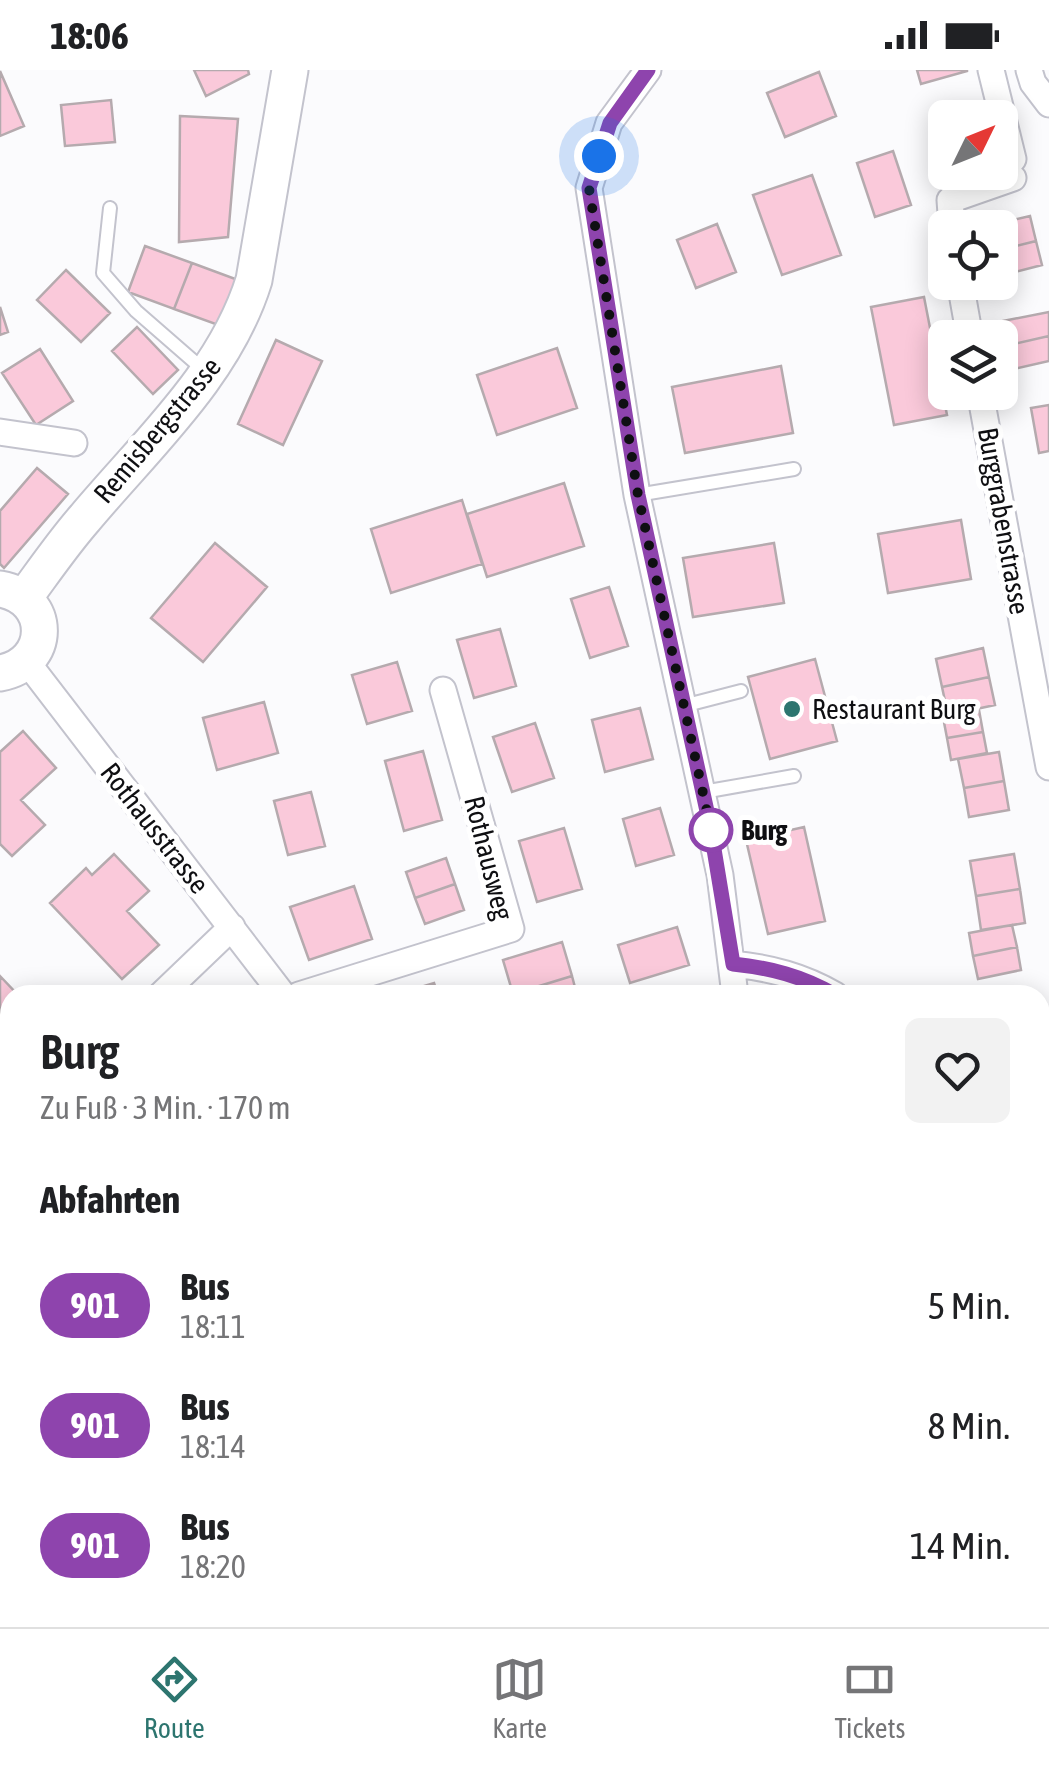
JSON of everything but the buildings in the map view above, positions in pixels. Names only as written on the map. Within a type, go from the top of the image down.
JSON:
[{"type":"street","name":"Remisbergstrasse","points":[[12,594],[208,374],[245,311],[254,280],[290,70]]},
{"type":"street","points":[[648,70],[610,123],[589,188],[638,495],[703,792],[734,985]]},
{"type":"street","points":[[951,210],[950,200],[1013,169],[992,70]]},
{"type":"street","points":[[1029,70],[1033,83],[1049,104]]},
{"type":"street","name":"Burggrabenstrasse","points":[[983,410],[1049,766]]},
{"type":"street","points":[[0,432],[74,443]]},
{"type":"street","points":[[12,594],[36,612],[40,630],[37,647],[14,668]]},
{"type":"street","name":"Rothausstrasse","points":[[14,668],[232,927],[275,985]]},
{"type":"street","name":"Rothausweg","points":[[331,985],[511,929],[443,690]]},
{"type":"street","points":[[172,985],[232,927]]},
{"type":"street","points":[[733,964],[769,968],[819,985]]},
{"type":"lane","points":[[110,208],[103,273],[136,312],[208,374]]},
{"type":"lane","points":[[638,495],[794,469]]},
{"type":"lane","points":[[683,706],[741,692]]},
{"type":"lane","points":[[703,792],[794,776]]},
{"type":"bus line","name":"901","points":[[648,70],[610,123],[589,188],[638,495],[710,825],[733,964],[769,968],[818,985]]},
{"type":"place","name":"Restaurant Burg","points":[[792,709]]},
{"type":"place","name":"Burg","points":[[711,830]]},
{"type":"route","points":[[599,156],[589,188],[638,495],[711,830]]}]
